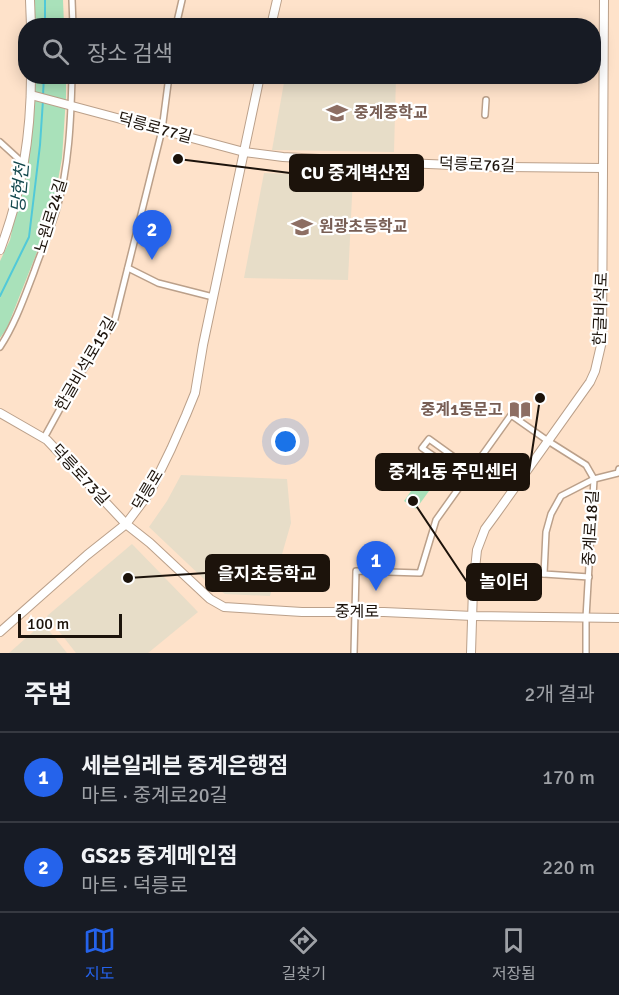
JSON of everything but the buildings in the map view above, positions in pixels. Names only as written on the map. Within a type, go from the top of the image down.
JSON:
[{"type":"main road","points":[[30,0],[31,18]]},
{"type":"main road","points":[[273,18],[277,0]]},
{"type":"main road","name":"한글비석로","points":[[471,653],[473,588],[477,550],[483,535],[590,382],[602,341],[604,0]]},
{"type":"main road","points":[[0,250],[14,210],[28,135],[33,95],[32,84]]},
{"type":"main road","name":"덕릉로","points":[[0,632],[87,555],[126,524],[150,492],[186,416],[195,393],[198,368],[258,84]]},
{"type":"main road","name":"덕릉로77길","points":[[33,95],[244,152]]},
{"type":"main road","name":"덕릉로76길","points":[[244,152],[283,157],[359,161],[603,168]]},
{"type":"main road","name":"덕릉로73길","points":[[0,413],[47,440],[126,524]]},
{"type":"main road","name":"중계로","points":[[126,524],[150,543],[210,599],[224,607],[302,612],[619,618]]},
{"type":"street","points":[[72,0],[73,18]]},
{"type":"street","points":[[178,18],[182,0]]},
{"type":"street","name":"노원로24길","points":[[0,347],[18,314],[57,207],[64,174],[71,84]]},
{"type":"street","name":"한글비석로15길","points":[[44,438],[73,385],[115,319],[162,130],[168,84]]},
{"type":"street","points":[[485,115],[486,100]]},
{"type":"street","points":[[0,142],[23,163]]},
{"type":"street","points":[[128,268],[158,283],[213,297]]},
{"type":"street","name":"중계로18길","points":[[472,470],[511,415],[586,465],[594,478],[586,653]]},
{"type":"street","points":[[354,653],[356,571],[420,573],[436,520],[472,470],[429,439],[422,448],[466,478]]},
{"type":"street","points":[[594,478],[619,472]]},
{"type":"street","name":"중계로18길","points":[[589,577],[544,574],[546,532],[551,514],[561,496],[594,478]]},
{"type":"street","points":[[532,574],[544,574]]},
{"type":"shaded area","name":"중계중학교","points":[[284,84],[396,84],[394,152],[272,150]]},
{"type":"shaded area","name":"원광초등학교","points":[[264,173],[353,176],[348,280],[244,278]]},
{"type":"shaded area","points":[[181,475],[287,479],[291,523],[270,596],[225,594],[206,581],[149,527]]},
{"type":"shaded area","points":[[132,544],[198,612],[148,653],[76,653],[47,616]]},
{"type":"shaded area","points":[[43,623],[67,653],[9,653]]},
{"type":"green space","points":[[33,0],[63,0],[64,18],[34,18]]},
{"type":"green space","points":[[34,84],[66,84],[62,158],[52,214],[7,328],[0,338],[0,261],[10,240],[27,160]]},
{"type":"green space","points":[[416,484],[429,491],[416,509],[404,501]]},
{"type":"waterway","name":"당현천","points":[[45,0],[45,18]]},
{"type":"waterway","name":"당현천","points":[[43,95],[44,84]]},
{"type":"waterway","name":"당현천","points":[[0,296],[29,237],[43,100]]},
{"type":"place","name":"중계중학교","points":[[337,113]]},
{"type":"place","name":"CU 중계벽산점","points":[[178,159]]},
{"type":"place","name":"원광초등학교","points":[[302,227]]},
{"type":"place","name":"GS25 중계메인점","points":[[152,260]]},
{"type":"place","name":"중계1동 주민센터","points":[[540,398]]},
{"type":"place","name":"중계1동문고","points":[[520,410]]},
{"type":"place","name":"놀이터","points":[[413,501]]},
{"type":"place","name":"을지초등학교","points":[[128,578]]},
{"type":"place","name":"세븐일레븐 중계은행점","points":[[376,591]]}]
